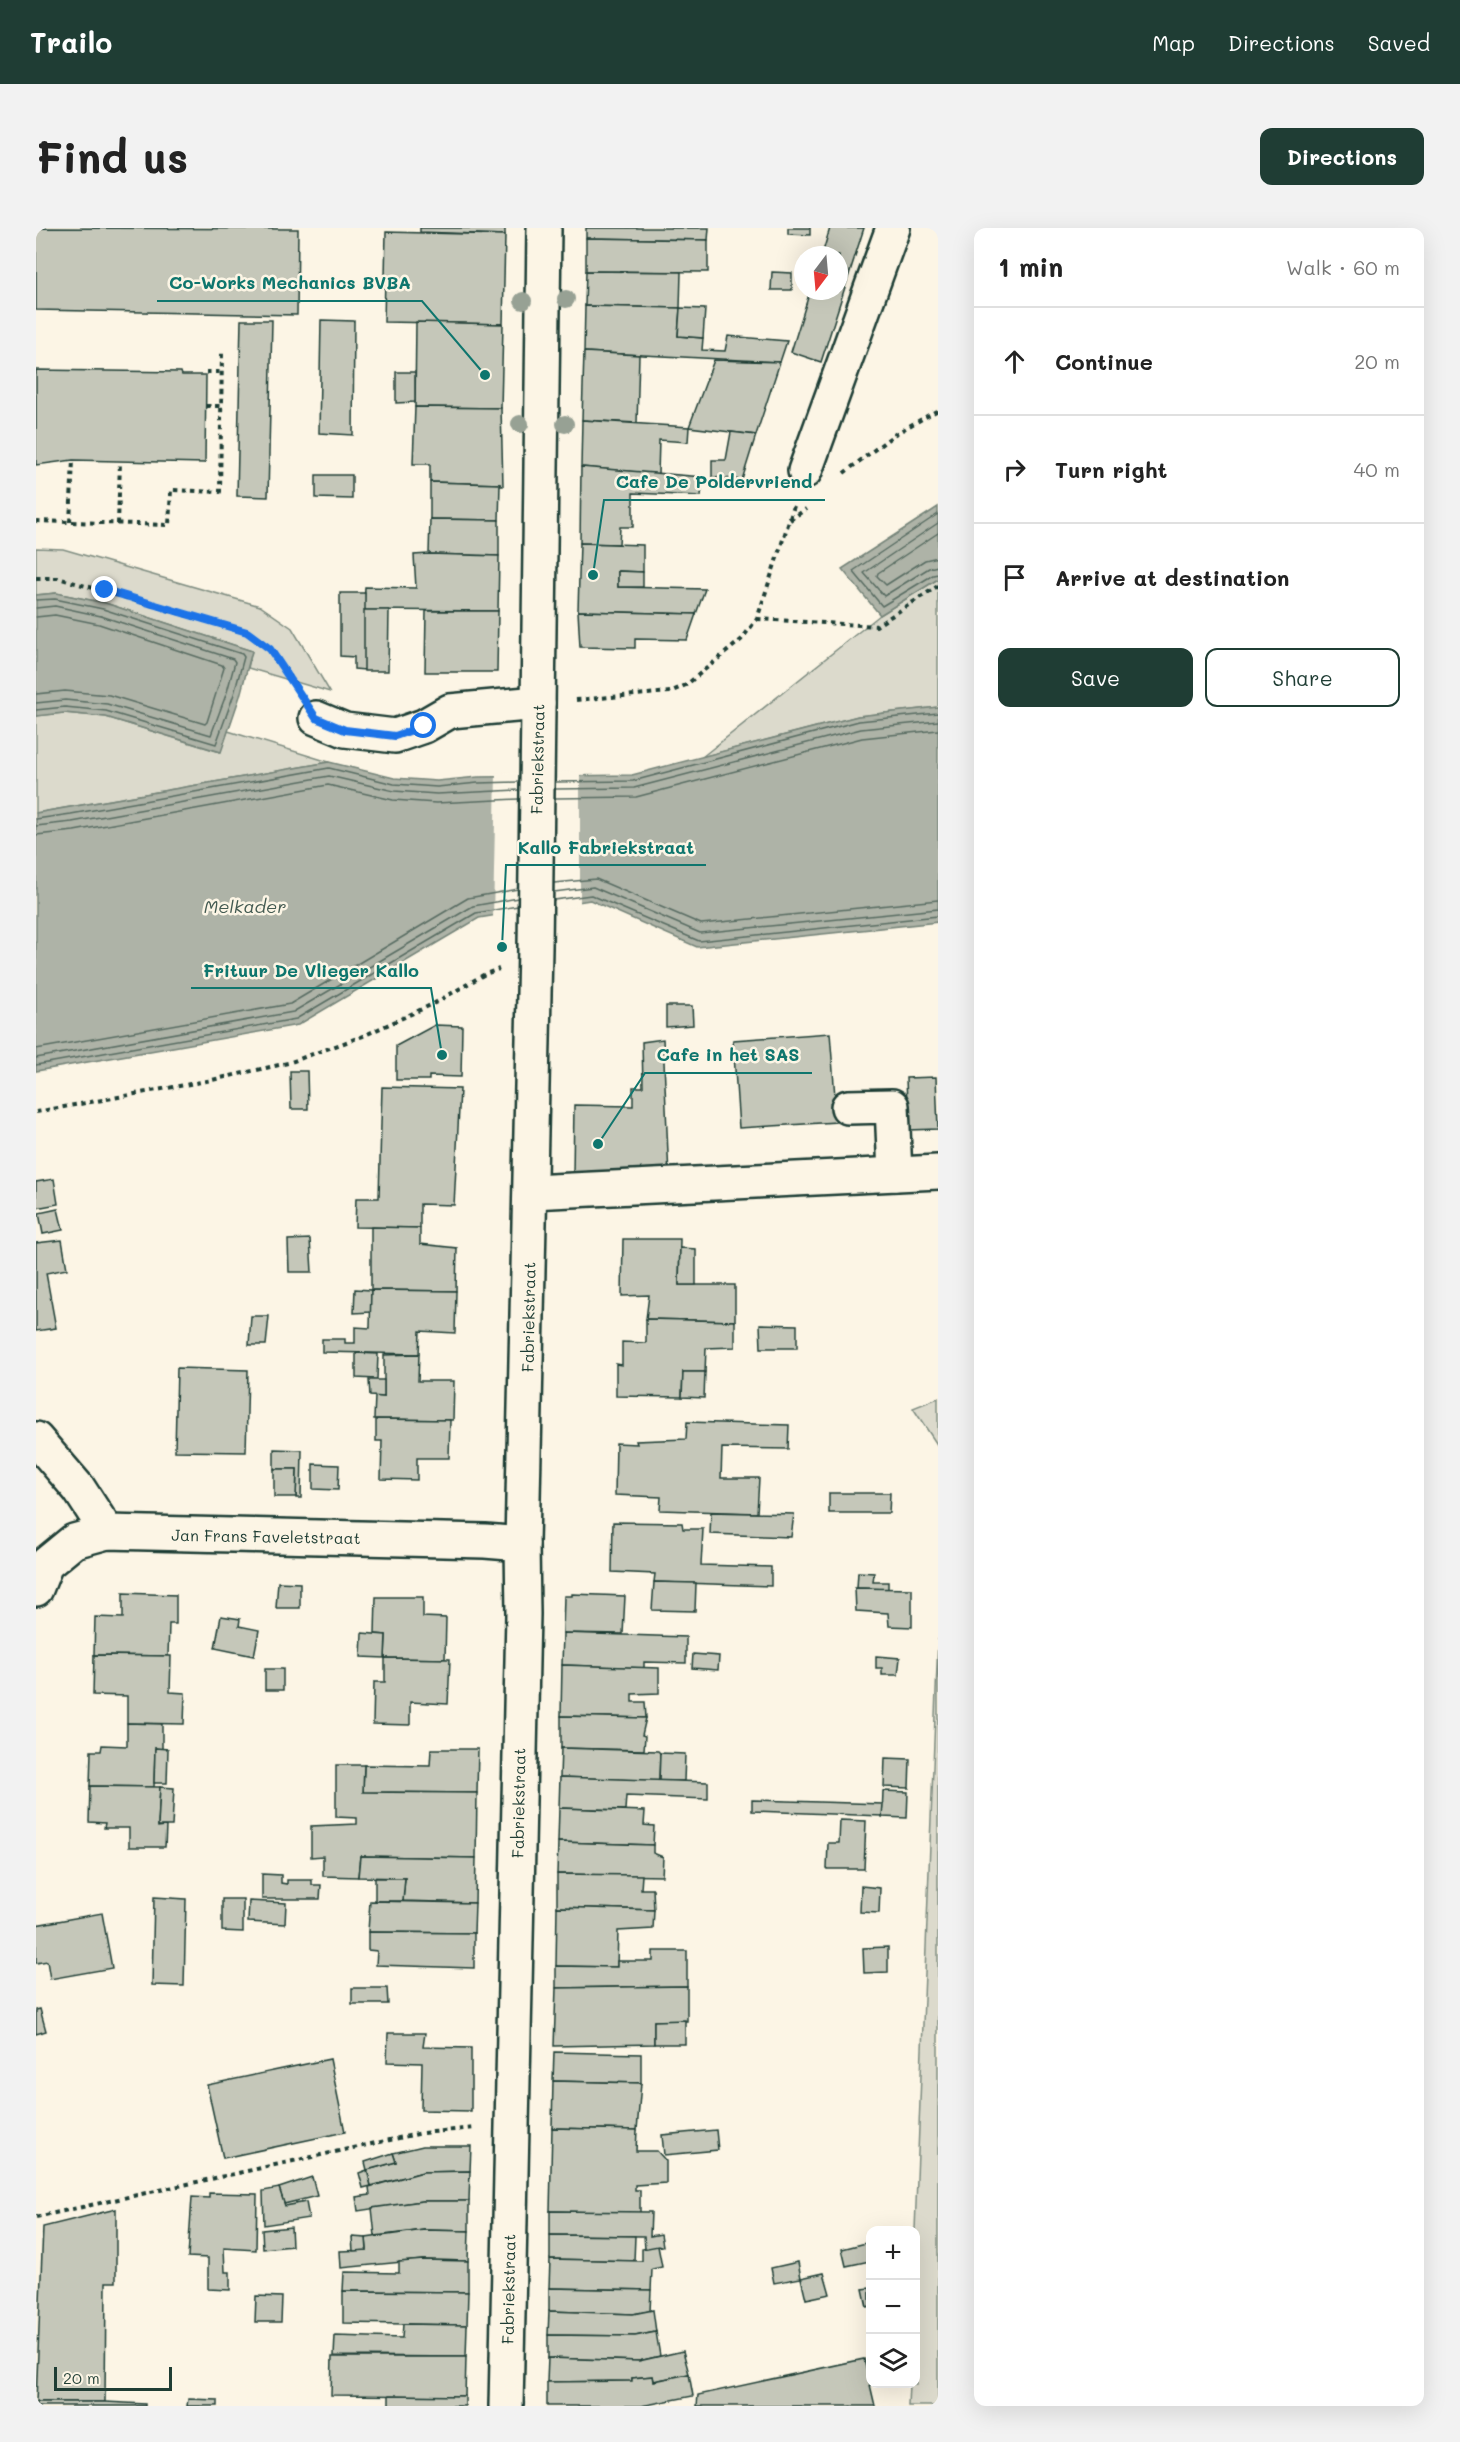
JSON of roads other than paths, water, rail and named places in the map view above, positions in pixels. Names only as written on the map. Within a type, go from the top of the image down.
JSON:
[{"type":"main road","name":"Fabriekstraat","points":[[506,2406],[531,1192],[544,228]]},
{"type":"main road","points":[[805,471],[893,228]]},
{"type":"main road","points":[[316,718],[345,730],[395,736],[424,726],[450,711],[538,713]]},
{"type":"main road","points":[[848,1107],[892,1106],[896,1174]]},
{"type":"main road","points":[[531,1192],[938,1172]]},
{"type":"main road","points":[[36,1439],[79,1489],[106,1532]]},
{"type":"main road","name":"Jan Frans Faveletstraat","points":[[36,1589],[46,1564],[74,1541],[106,1532],[485,1541],[522,1544]]},
{"type":"water","points":[[938,507],[938,579],[880,615],[842,569]]},
{"type":"water","points":[[56,593],[105,603],[252,651],[221,752],[106,717],[64,713],[36,716],[36,595]]},
{"type":"water","name":"Melkader","points":[[938,707],[938,922],[697,947],[590,900],[479,918],[298,1025],[36,1071],[36,813],[329,762],[394,778],[437,781],[478,777],[632,775],[858,716]]},
{"type":"place","name":"Co-Works Mechanics BVBA","points":[[485,375]]},
{"type":"place","name":"Cafe De Poldervriend","points":[[593,575]]},
{"type":"place","name":"Kallo Fabriekstraat","points":[[502,947]]},
{"type":"place","name":"Frituur De Vlieger Kallo","points":[[442,1055]]},
{"type":"place","name":"Cafe in het SAS","points":[[598,1144]]}]
